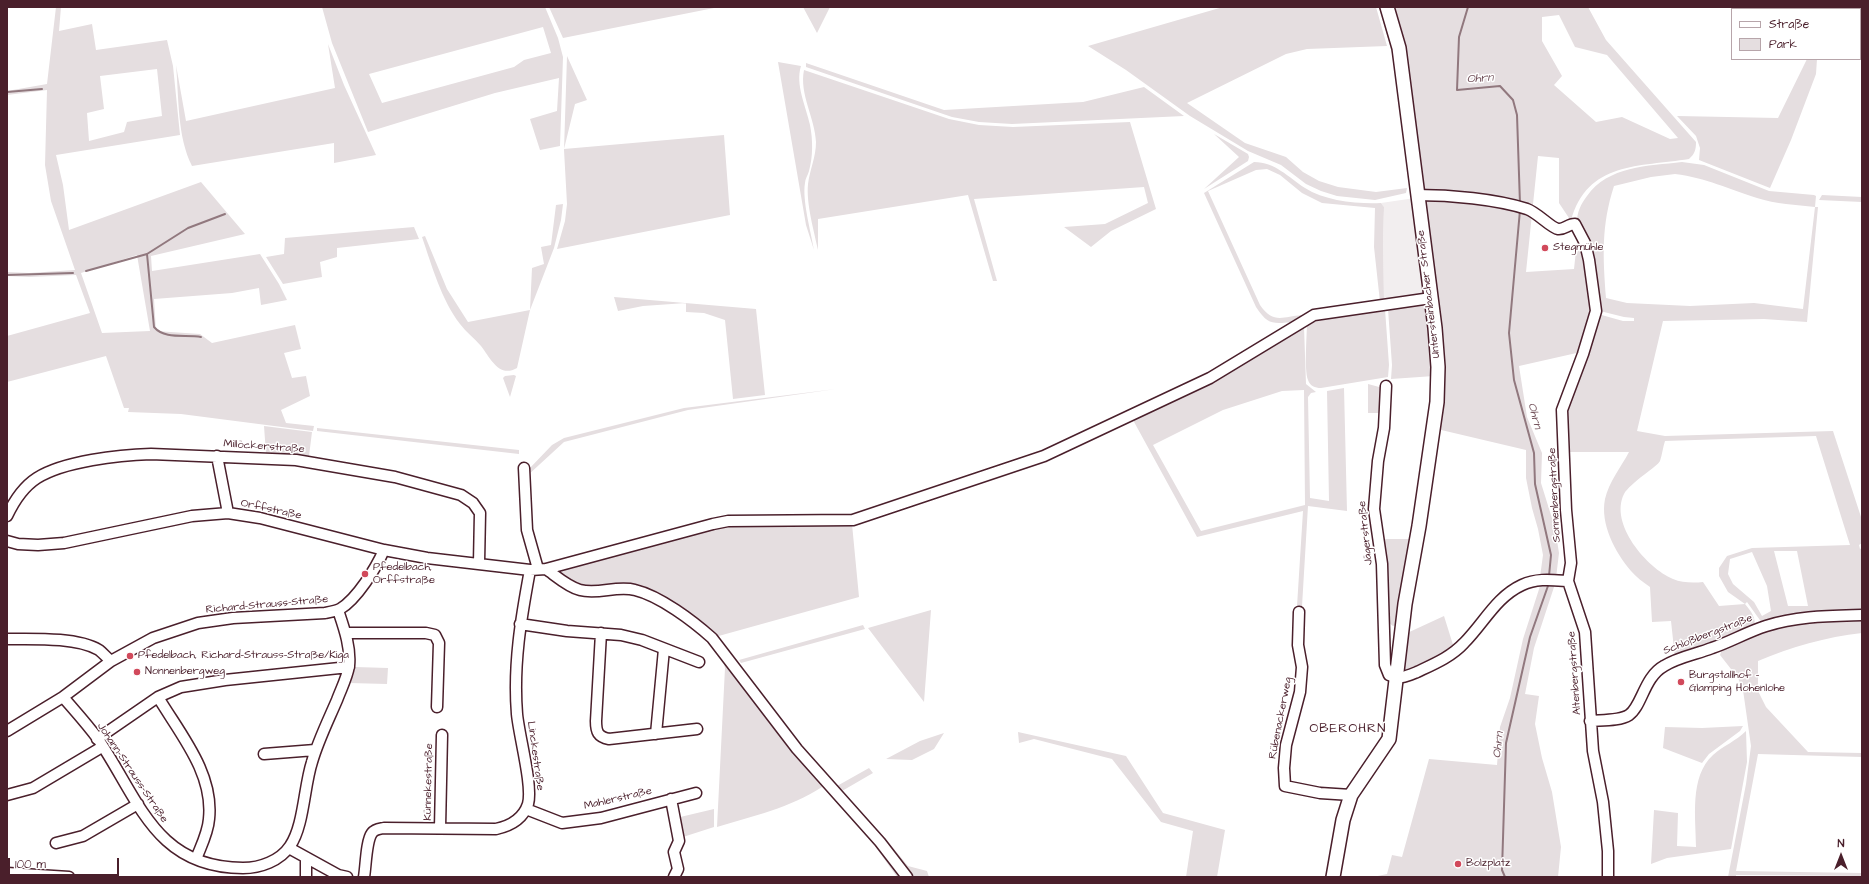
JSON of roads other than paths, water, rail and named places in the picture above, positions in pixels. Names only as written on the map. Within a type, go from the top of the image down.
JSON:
[{"type":"main road","name":"Untersteinbacher Straße","points":[[1333,877],[1343,820],[1351,795],[1389,739],[1405,604],[1422,509],[1437,402],[1437,352],[1418,195],[1399,48],[1387,7]]},
{"type":"street","name":"Sonnenbergstraße","points":[[1418,195],[1484,200],[1512,205],[1542,216],[1553,227],[1558,229],[1564,228],[1570,224],[1575,224],[1584,242],[1589,260],[1596,311],[1583,354],[1562,410],[1566,510],[1571,563],[1568,581]]},
{"type":"street","points":[[538,569],[728,521],[853,520],[1044,456],[1210,378],[1314,315],[1431,298]]},
{"type":"street","name":"Jägerstraße","points":[[1386,386],[1384,428],[1378,461],[1374,509],[1382,564],[1386,672],[1388,676],[1395,679]]},
{"type":"street","name":"Millöckerstraße","points":[[7,516],[9,505],[21,491],[36,478],[49,472],[70,466],[129,455],[217,456],[296,460],[395,477],[461,495],[473,503],[480,513],[478,563]]},
{"type":"street","points":[[217,456],[228,513]]},
{"type":"street","points":[[524,468],[527,530],[538,569],[579,590],[590,592],[622,588],[634,589],[649,594],[696,623],[712,638],[797,749],[880,842],[907,877]]},
{"type":"street","name":"Orffstraße","points":[[7,542],[38,545],[64,543],[192,516],[228,513],[260,518],[384,550],[428,558],[538,569]]},
{"type":"street","name":"Richard-Strauss-Straße","points":[[7,731],[63,697],[111,661],[153,638],[198,623],[232,618],[325,613],[338,610],[344,606],[363,584],[378,564],[384,550]]},
{"type":"street","name":"Linckestraße","points":[[526,809],[529,794],[517,715],[516,688],[520,624],[538,569]]},
{"type":"street","points":[[1395,679],[1406,677],[1426,668],[1456,651],[1494,606],[1508,593],[1536,579],[1568,581]]},
{"type":"street","name":"Altenbergstraße","points":[[1568,581],[1585,632],[1590,720],[1593,751],[1603,802],[1608,851],[1608,877]]},
{"type":"street","name":"Johann-Strauss-Straße","points":[[63,697],[100,743],[154,828],[166,842],[196,859],[213,865],[231,868],[248,868],[266,865],[279,858],[290,848],[299,828],[309,770],[315,750],[347,677],[349,654],[346,633],[338,610]]},
{"type":"street","name":"Rübenackerweg","points":[[1300,612],[1298,645],[1302,667],[1300,692],[1286,745],[1284,768],[1285,786],[1320,793],[1351,795]]},
{"type":"street","name":"Schloßbergstraße","points":[[1590,720],[1622,718],[1630,714],[1653,674],[1663,666],[1713,648],[1765,626],[1809,617],[1862,615]]},
{"type":"street","points":[[520,624],[567,631],[601,633],[642,640],[699,662]]},
{"type":"street","points":[[1385,631],[1402,632]]},
{"type":"street","points":[[346,633],[426,633],[435,635],[439,643],[437,706]]},
{"type":"street","points":[[601,633],[597,732],[599,736],[609,739],[697,729]]},
{"type":"street","points":[[7,639],[29,639],[76,643],[100,651],[111,661]]},
{"type":"street","points":[[656,734],[664,648]]},
{"type":"street","points":[[7,795],[33,788],[100,743],[158,697],[181,687],[201,683],[348,667]]},
{"type":"street","points":[[158,697],[200,767],[208,790],[209,819],[206,833],[196,859]]},
{"type":"street","name":"Künnekestraße","points":[[440,828],[442,735]]},
{"type":"street","points":[[264,754],[315,750]]},
{"type":"street","name":"Mahlerstraße","points":[[526,809],[562,823],[601,818],[696,793]]},
{"type":"street","points":[[671,799],[679,841],[674,852],[678,868],[674,877]]},
{"type":"street","points":[[56,843],[83,836],[138,804]]},
{"type":"street","points":[[364,877],[369,838],[372,832],[384,828],[496,829],[514,822],[526,809]]},
{"type":"street","points":[[290,848],[338,875],[347,877]]},
{"type":"street","points":[[306,858],[306,877]]},
{"type":"street","points":[[7,873],[69,877]]},
{"type":"waterway","name":"Ohrn","points":[[1468,7],[1459,37],[1457,90],[1500,86],[1513,100],[1517,115],[1520,204]]},
{"type":"waterway","points":[[7,92],[42,89]]},
{"type":"waterway","name":"Ohrn","points":[[1520,210],[1509,333],[1514,380],[1534,453],[1535,484],[1551,555],[1549,576]]},
{"type":"waterway","points":[[86,271],[147,254],[188,228],[225,214]]},
{"type":"waterway","points":[[147,254],[154,327],[164,334],[201,337]]},
{"type":"waterway","points":[[7,275],[73,273]]},
{"type":"waterway","name":"Ohrn","points":[[1505,877],[1502,870],[1506,743],[1530,637],[1549,583]]},
{"type":"place","name":"Stegmühle","points":[[1545,248]]},
{"type":"place","name":"Pfedelbach, Orffstraße","points":[[365,574]]},
{"type":"place","name":"Pfedelbach, Richard-Strauss-Straße/Kiga","points":[[130,656]]},
{"type":"place","name":"Nonnenbergweg","points":[[137,672]]},
{"type":"place","name":"Burgstallhof - Glamping Hohenlohe","points":[[1681,682]]},
{"type":"place","name":"Bolzplatz","points":[[1458,864]]},
{"type":"district","name":"OBEROHRN","points":[[1348,729]]}]
